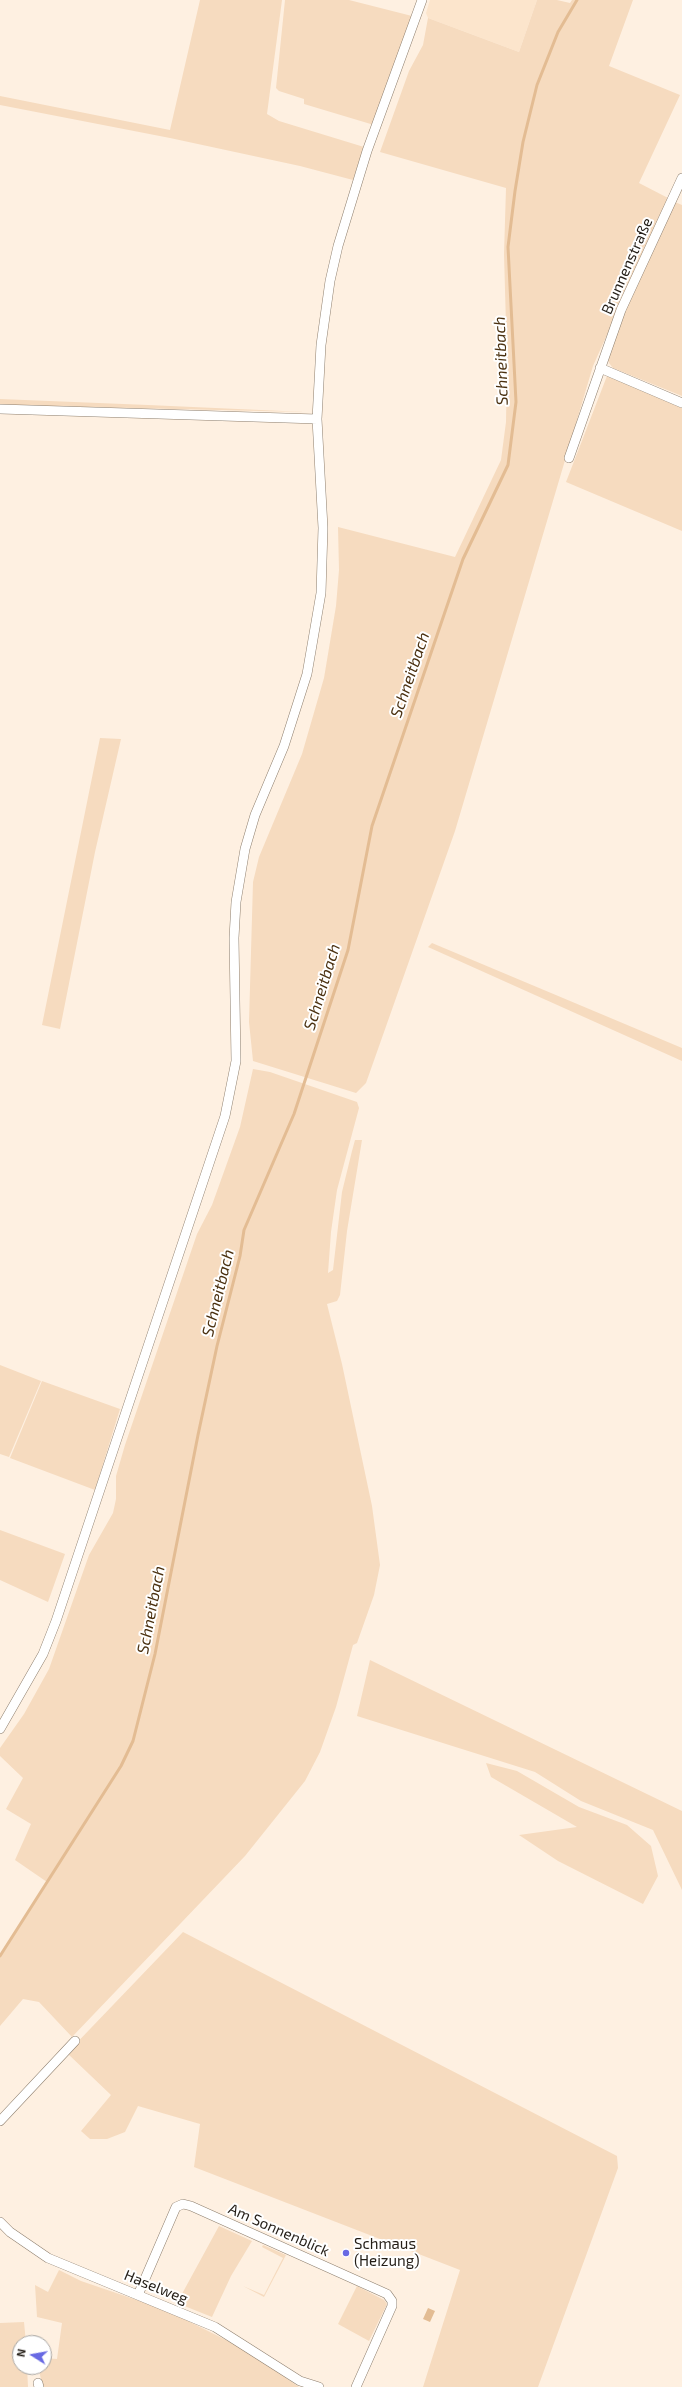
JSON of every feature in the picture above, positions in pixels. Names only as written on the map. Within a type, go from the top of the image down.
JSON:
[{"type":"street","points":[[0,1729],[43,1654],[56,1621],[225,1116],[236,1061],[234,938],[236,902],[245,849],[255,815],[284,746],[307,674],[321,592],[323,528],[317,419],[321,345],[330,281],[338,246],[367,151],[422,0]]},
{"type":"street","name":"Brunnenstraße","points":[[569,458],[621,310],[682,178]]},
{"type":"street","points":[[600,368],[682,403]]},
{"type":"street","points":[[0,409],[317,419]]},
{"type":"street","points":[[0,2121],[75,2041]]},
{"type":"street","name":"Am Sonnenblick","points":[[138,2295],[176,2206],[183,2204],[191,2206],[387,2294],[392,2301],[392,2306],[356,2387]]},
{"type":"street","name":"Haselweg","points":[[0,2222],[10,2232],[48,2258],[228,2334],[300,2381],[319,2387]]},
{"type":"shaded area","points":[[200,0],[282,0],[267,114],[279,121],[364,147],[353,180],[300,166],[170,138],[0,105],[0,96],[170,130]]},
{"type":"shaded area","points":[[285,0],[349,0],[412,16],[374,125],[304,104],[304,99],[279,91],[276,88]]},
{"type":"shaded area","points":[[430,0],[537,0],[519,52],[428,18],[426,13]]},
{"type":"shaded area","points":[[537,0],[557,0],[570,3],[572,0],[633,0],[609,66],[680,95],[639,183],[668,198],[593,366],[455,831],[366,1083],[356,1093],[253,1061],[249,1022],[253,882],[259,857],[302,754],[324,678],[336,606],[339,570],[338,527],[455,557],[501,460],[506,422],[507,361],[504,254],[506,188],[380,152],[409,71],[423,45],[428,18],[519,52]]},
{"type":"shaded area","points":[[675,202],[682,205],[682,396],[613,368],[607,357],[624,312]]},
{"type":"shaded area","points":[[607,376],[682,408],[682,531],[566,482]]},
{"type":"shaded area","points":[[0,399],[148,405],[305,412],[0,405]]},
{"type":"shaded area","points":[[100,738],[121,739],[95,852],[60,1029],[42,1025]]},
{"type":"shaded area","points":[[432,943],[682,1048],[682,1061],[428,947]]},
{"type":"shaded area","points":[[253,1069],[270,1072],[357,1102],[359,1108],[337,1190],[331,1232],[328,1273],[333,1270],[342,1192],[352,1151],[355,1140],[362,1140],[347,1231],[340,1295],[337,1301],[327,1304],[342,1364],[372,1506],[380,1565],[374,1595],[357,1643],[353,1645],[336,1707],[320,1752],[305,1781],[245,1856],[72,2037],[39,2002],[23,1999],[0,2026],[0,1954],[47,1882],[15,1860],[31,1824],[6,1809],[23,1778],[0,1756],[0,1748],[24,1714],[49,1669],[89,1555],[113,1513],[116,1499],[116,1476],[125,1445],[197,1234],[212,1205],[240,1127]]},
{"type":"shaded area","points":[[0,1365],[41,1381],[9,1457],[0,1454]]},
{"type":"shaded area","points":[[42,1381],[120,1409],[95,1490],[10,1458]]},
{"type":"shaded area","points":[[0,1530],[65,1554],[48,1602],[0,1580]]},
{"type":"shaded area","points":[[370,1660],[682,1811],[682,1890],[653,1830],[581,1801],[535,1772],[357,1716]]},
{"type":"shaded area","points":[[486,1763],[517,1771],[579,1807],[627,1825],[651,1846],[658,1876],[643,1904],[558,1861],[519,1835],[577,1827],[491,1777]]},
{"type":"shaded area","points":[[183,1932],[617,2156],[618,2168],[538,2387],[423,2387],[460,2270],[194,2167],[200,2124],[138,2106],[125,2132],[107,2139],[90,2139],[81,2131],[111,2095],[67,2053]]},
{"type":"shaded area","points":[[219,2226],[252,2241],[231,2276],[212,2317],[177,2303]]},
{"type":"shaded area","points":[[263,2245],[286,2255],[264,2297],[243,2286],[264,2295],[283,2258],[262,2247]]},
{"type":"shaded area","points":[[59,2270],[81,2281],[166,2310],[246,2350],[299,2387],[43,2387],[40,2375],[52,2375],[52,2359],[57,2359],[62,2323],[37,2317],[35,2285],[48,2292]]},
{"type":"shaded area","points":[[357,2286],[384,2300],[387,2304],[369,2341],[338,2324]]},
{"type":"shaded area","points":[[428,2308],[435,2311],[430,2322],[423,2319]]},
{"type":"shaded area","points":[[24,2322],[25,2335],[12,2335],[12,2375],[27,2375],[28,2387],[0,2387],[0,2323]]},
{"type":"waterway","name":"Schneitbach","points":[[0,1956],[121,1766],[133,1741],[155,1654],[198,1435],[217,1346],[240,1256],[244,1230],[294,1114],[348,950],[372,826],[463,559],[508,465],[516,402],[508,247],[515,191],[523,142],[537,85],[558,32],[577,0]]},
{"type":"place","name":"Schmaus (Heizung)","points":[[346,2253]]}]
